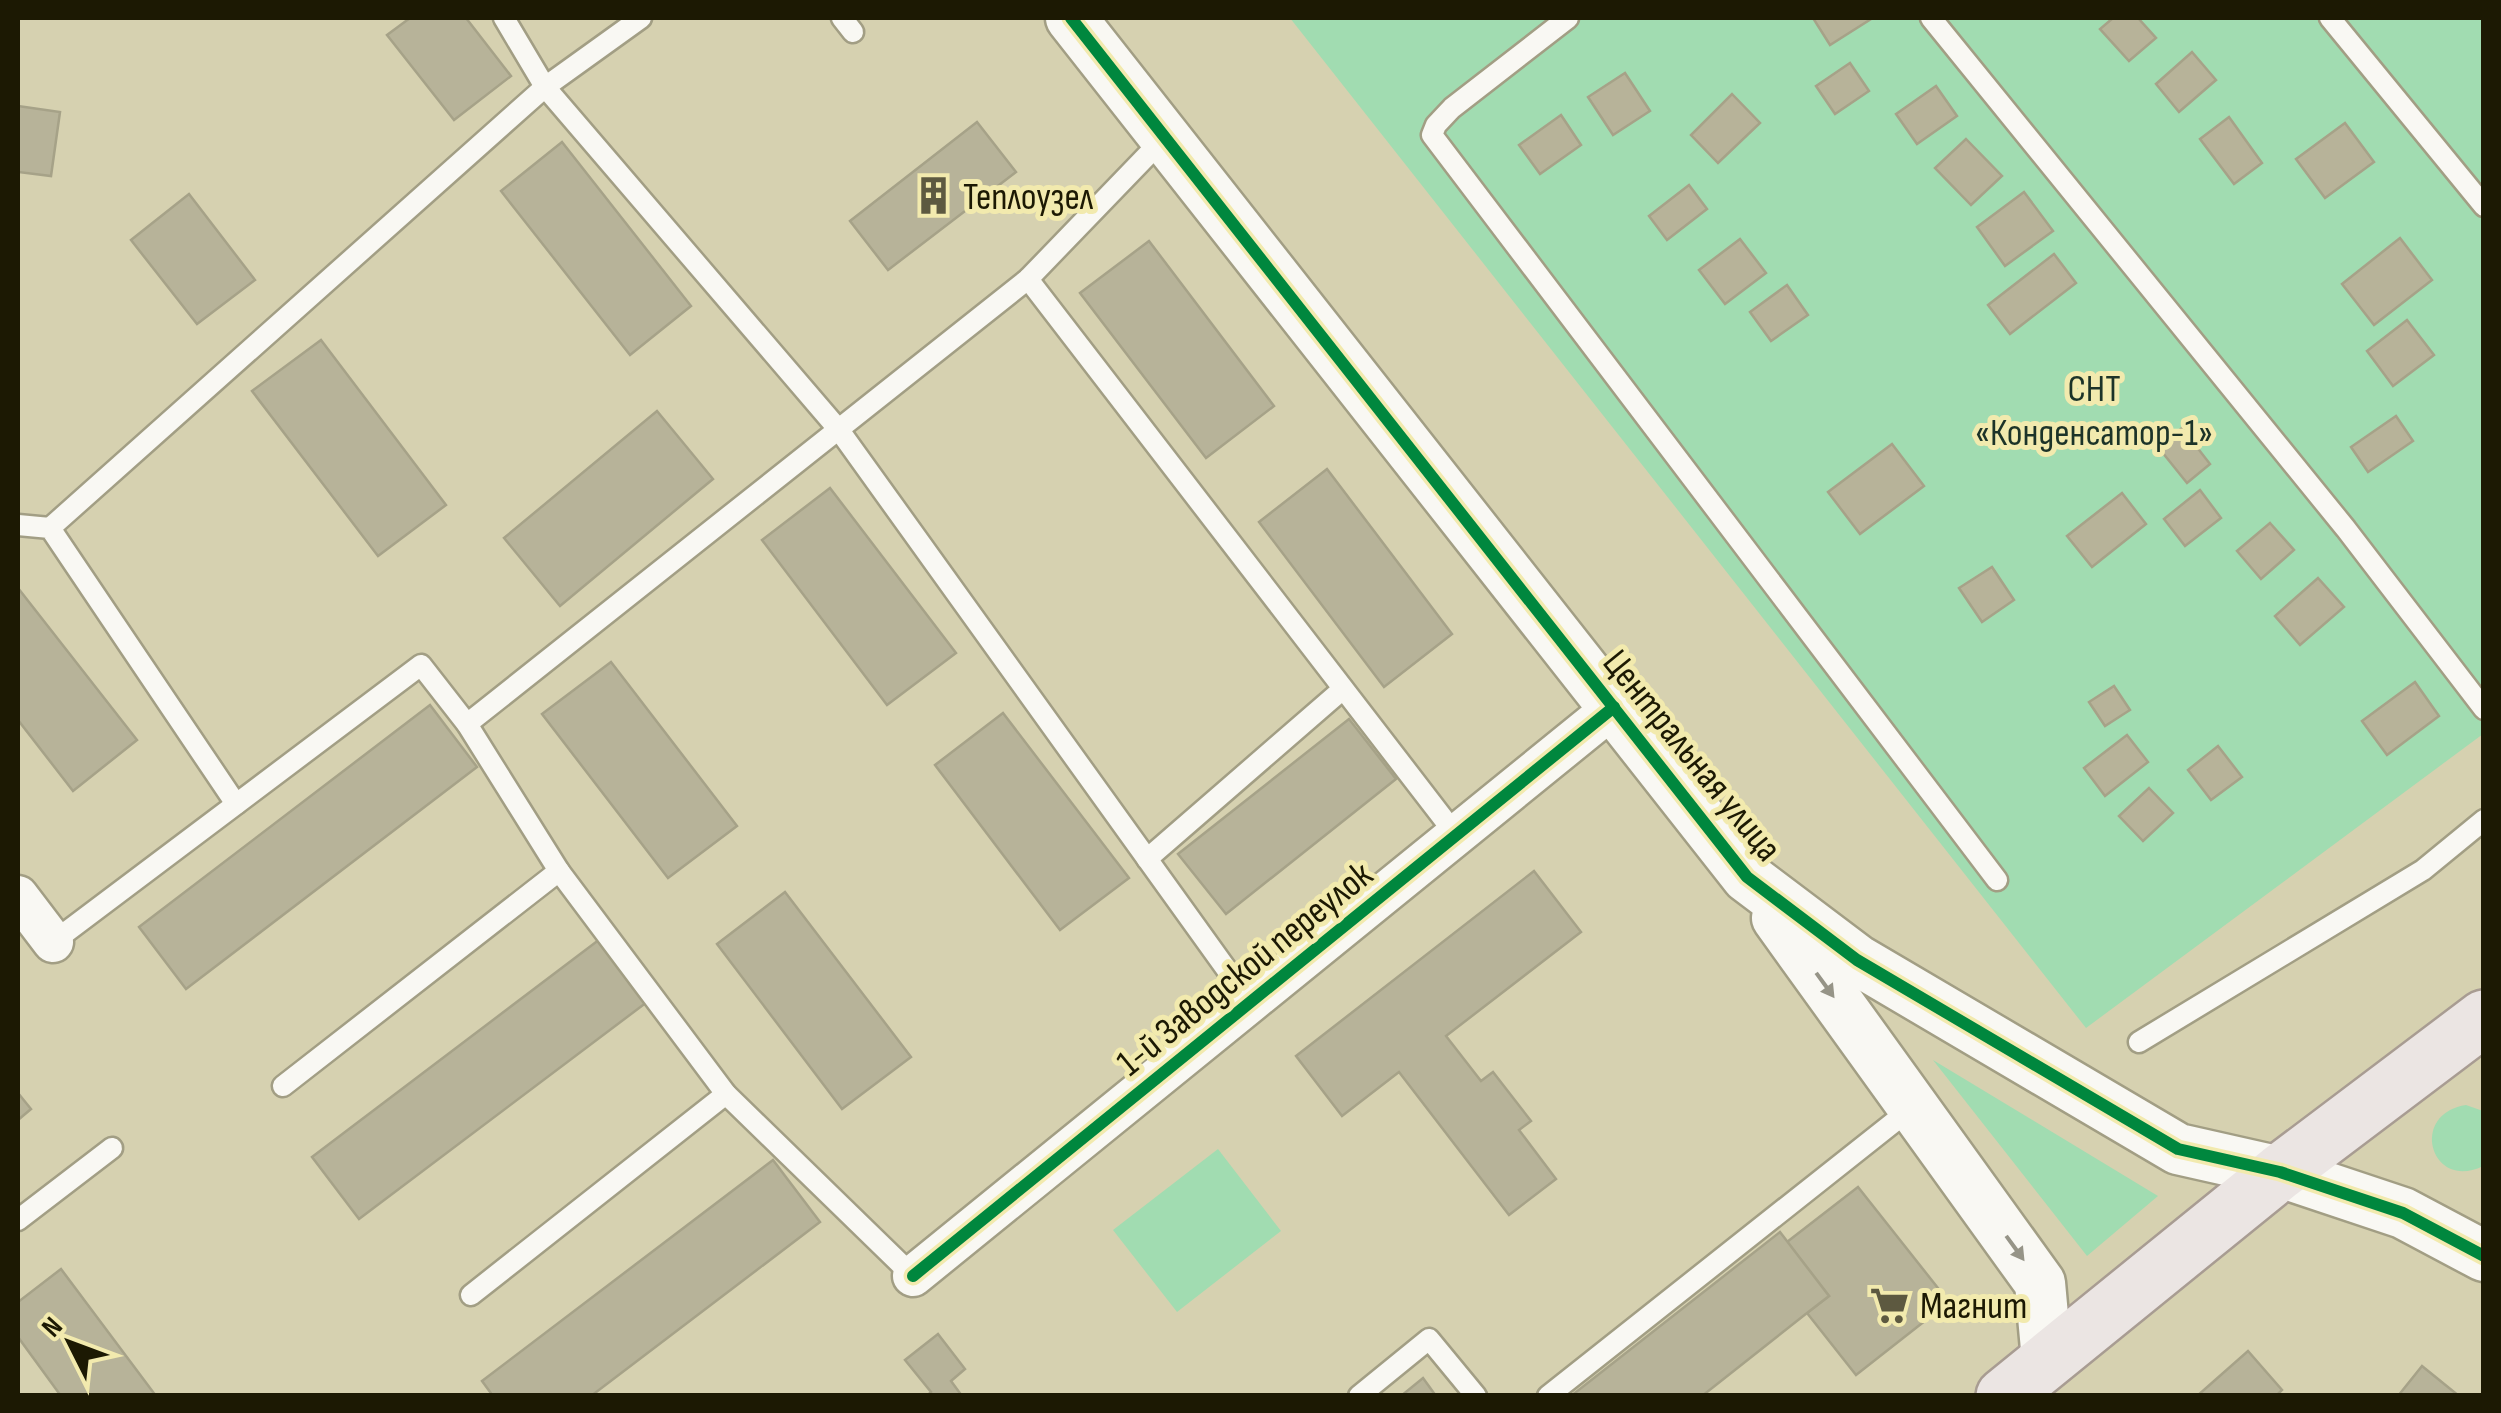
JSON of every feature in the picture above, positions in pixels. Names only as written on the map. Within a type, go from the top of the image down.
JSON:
[{"type":"main road","points":[[2004,1396],[2280,1172],[2484,1018]]},
{"type":"street","name":"Центральная улица","points":[[1071,18],[1747,878],[1857,960],[2178,1148],[2280,1172],[2403,1213],[2484,1256]]},
{"type":"street","name":"1-й Заводской переулок","points":[[913,1276],[1614,707]]},
{"type":"street","points":[[1747,878],[2040,1283],[2047,1360]]},
{"type":"street","points":[[18,896],[52,942]]},
{"type":"lane","points":[[504,18],[545,87],[839,430],[1250,1002]]},
{"type":"lane","points":[[18,525],[50,528],[545,87],[641,18]]},
{"type":"lane","points":[[1568,18],[1452,108],[1432,135],[1997,880]]},
{"type":"lane","points":[[1930,18],[2346,529],[2484,709]]},
{"type":"lane","points":[[2330,18],[2484,206]]},
{"type":"lane","points":[[467,724],[1028,279],[1165,137]]},
{"type":"lane","points":[[1028,279],[1456,835]]},
{"type":"lane","points":[[50,528],[236,804]]},
{"type":"lane","points":[[52,942],[421,665],[467,724],[559,871],[726,1094],[913,1276]]},
{"type":"lane","points":[[1147,859],[1343,689]]},
{"type":"lane","points":[[2139,1042],[2423,870],[2484,820]]},
{"type":"lane","points":[[284,1086],[559,871]]},
{"type":"lane","points":[[471,1295],[726,1094]]},
{"type":"lane","points":[[1548,1396],[1914,1108]]},
{"type":"lane","points":[[18,1220],[112,1148]]},
{"type":"lane","points":[[1359,1396],[1428,1338],[1476,1396]]},
{"type":"green space","name":"СНТ «Конденсатор-1»","points":[[1290,18],[2483,18],[2483,734],[2086,1028]]},
{"type":"green space","points":[[1933,1060],[2158,1196],[2087,1256]]},
{"type":"green space","points":[[2466,1105],[2483,1111],[2483,1166],[2465,1171],[2450,1169],[2439,1160],[2432,1135],[2437,1122],[2448,1111]]},
{"type":"green space","points":[[1218,1149],[1281,1231],[1177,1312],[1113,1230]]},
{"type":"building","points":[[410,18],[466,18],[511,76],[454,120],[387,35]]},
{"type":"building","points":[[1813,18],[1870,18],[1871,19],[1830,45]]},
{"type":"building","points":[[2113,18],[2138,18],[2156,38],[2129,61],[2100,29]]},
{"type":"building","points":[[2192,52],[2216,80],[2179,112],[2156,84]]},
{"type":"building","points":[[1850,63],[1869,91],[1835,114],[1816,86]]},
{"type":"building","points":[[1625,73],[1650,111],[1613,135],[1588,97]]},
{"type":"building","points":[[1936,86],[1957,116],[1917,144],[1896,114]]},
{"type":"building","points":[[1732,94],[1760,123],[1718,163],[1691,135]]},
{"type":"building","points":[[18,106],[60,112],[51,176],[18,172]]},
{"type":"building","points":[[1561,115],[1581,145],[1540,174],[1519,145]]},
{"type":"building","points":[[2229,117],[2262,163],[2234,184],[2200,139]]},
{"type":"building","name":"Теплоузел","points":[[977,122],[1016,172],[888,270],[850,221]]},
{"type":"building","points":[[2345,123],[2374,162],[2325,198],[2296,159]]},
{"type":"building","points":[[1966,139],[2002,176],[1971,205],[1935,168]]},
{"type":"building","points":[[562,142],[691,306],[630,355],[501,191]]},
{"type":"building","points":[[1689,185],[1707,209],[1667,240],[1649,216]]},
{"type":"building","points":[[2024,192],[2053,231],[2005,266],[1977,227]]},
{"type":"building","points":[[189,194],[255,280],[197,324],[131,240]]},
{"type":"building","points":[[2400,238],[2432,280],[2374,325],[2342,284]]},
{"type":"building","points":[[1740,239],[1766,273],[1725,304],[1699,270]]},
{"type":"building","points":[[1149,241],[1274,406],[1206,458],[1080,293]]},
{"type":"building","points":[[2054,254],[2076,283],[2010,334],[1988,305]]},
{"type":"building","points":[[1787,285],[1808,315],[1771,341],[1750,312]]},
{"type":"building","points":[[2407,320],[2434,355],[2393,386],[2367,351]]},
{"type":"building","points":[[321,340],[446,505],[378,556],[252,391]]},
{"type":"building","points":[[657,411],[713,479],[560,606],[504,538]]},
{"type":"building","points":[[2396,416],[2413,441],[2368,472],[2351,447]]},
{"type":"building","points":[[2182,428],[2210,464],[2187,483],[2158,447]]},
{"type":"building","points":[[1892,444],[1924,486],[1860,534],[1828,492]]},
{"type":"building","points":[[1327,469],[1452,634],[1384,687],[1259,522]]},
{"type":"building","points":[[830,488],[956,653],[887,705],[762,540]]},
{"type":"building","points":[[2200,490],[2221,518],[2185,546],[2164,519]]},
{"type":"building","points":[[2122,493],[2146,524],[2092,567],[2067,536]]},
{"type":"building","points":[[2270,523],[2294,550],[2261,579],[2237,551]]},
{"type":"building","points":[[1992,567],[2014,600],[1982,622],[1959,588]]},
{"type":"building","points":[[2318,578],[2344,607],[2300,645],[2275,616]]},
{"type":"building","points":[[18,588],[137,740],[73,791],[18,720]]},
{"type":"building","points":[[611,662],[737,826],[668,878],[542,714]]},
{"type":"building","points":[[2415,682],[2439,716],[2387,755],[2362,721]]},
{"type":"building","points":[[2114,686],[2130,710],[2105,726],[2089,702]]},
{"type":"building","points":[[430,705],[477,767],[186,989],[139,927]]},
{"type":"building","points":[[1003,713],[1129,878],[1060,930],[935,765]]},
{"type":"building","points":[[1349,719],[1396,779],[1226,914],[1178,854]]},
{"type":"building","points":[[2127,735],[2148,762],[2105,796],[2084,768]]},
{"type":"building","points":[[2218,746],[2242,777],[2211,800],[2188,770]]},
{"type":"building","points":[[2149,788],[2173,813],[2143,841],[2119,816]]},
{"type":"building","points":[[1534,871],[1581,932],[1446,1036],[1481,1081],[1493,1072],[1531,1121],[1519,1130],[1556,1179],[1509,1215],[1399,1072],[1342,1116],[1296,1056]]},
{"type":"building","points":[[785,892],[911,1057],[842,1109],[717,944]]},
{"type":"building","points":[[604,936],[651,999],[359,1219],[312,1157]]},
{"type":"building","points":[[18,1093],[31,1109],[18,1120]]},
{"type":"building","points":[[773,1160],[820,1222],[591,1396],[493,1396],[482,1381]]},
{"type":"building","points":[[1858,1187],[1949,1302],[1856,1375],[1807,1313],[1829,1296],[1787,1242]]},
{"type":"building","points":[[1780,1232],[1829,1296],[1702,1396],[1571,1396]]},
{"type":"building","points":[[61,1269],[156,1396],[61,1396],[18,1337],[18,1302]]},
{"type":"building","points":[[938,1334],[965,1369],[951,1381],[962,1396],[927,1396],[931,1392],[905,1360]]},
{"type":"building","points":[[2248,1351],[2282,1390],[2276,1396],[2197,1396]]},
{"type":"building","points":[[2422,1366],[2459,1396],[2398,1396]]},
{"type":"building","points":[[1423,1378],[1436,1396],[1401,1396]]},
{"type":"cycle path","points":[[1071,18],[1747,877],[1857,960],[2178,1149],[2280,1172],[2403,1213],[2484,1256]]},
{"type":"cycle path","points":[[913,1276],[1614,707]]},
{"type":"place","name":"Теплоузел","points":[[933,196]]},
{"type":"place","name":"Магнит","points":[[1890,1305]]}]
